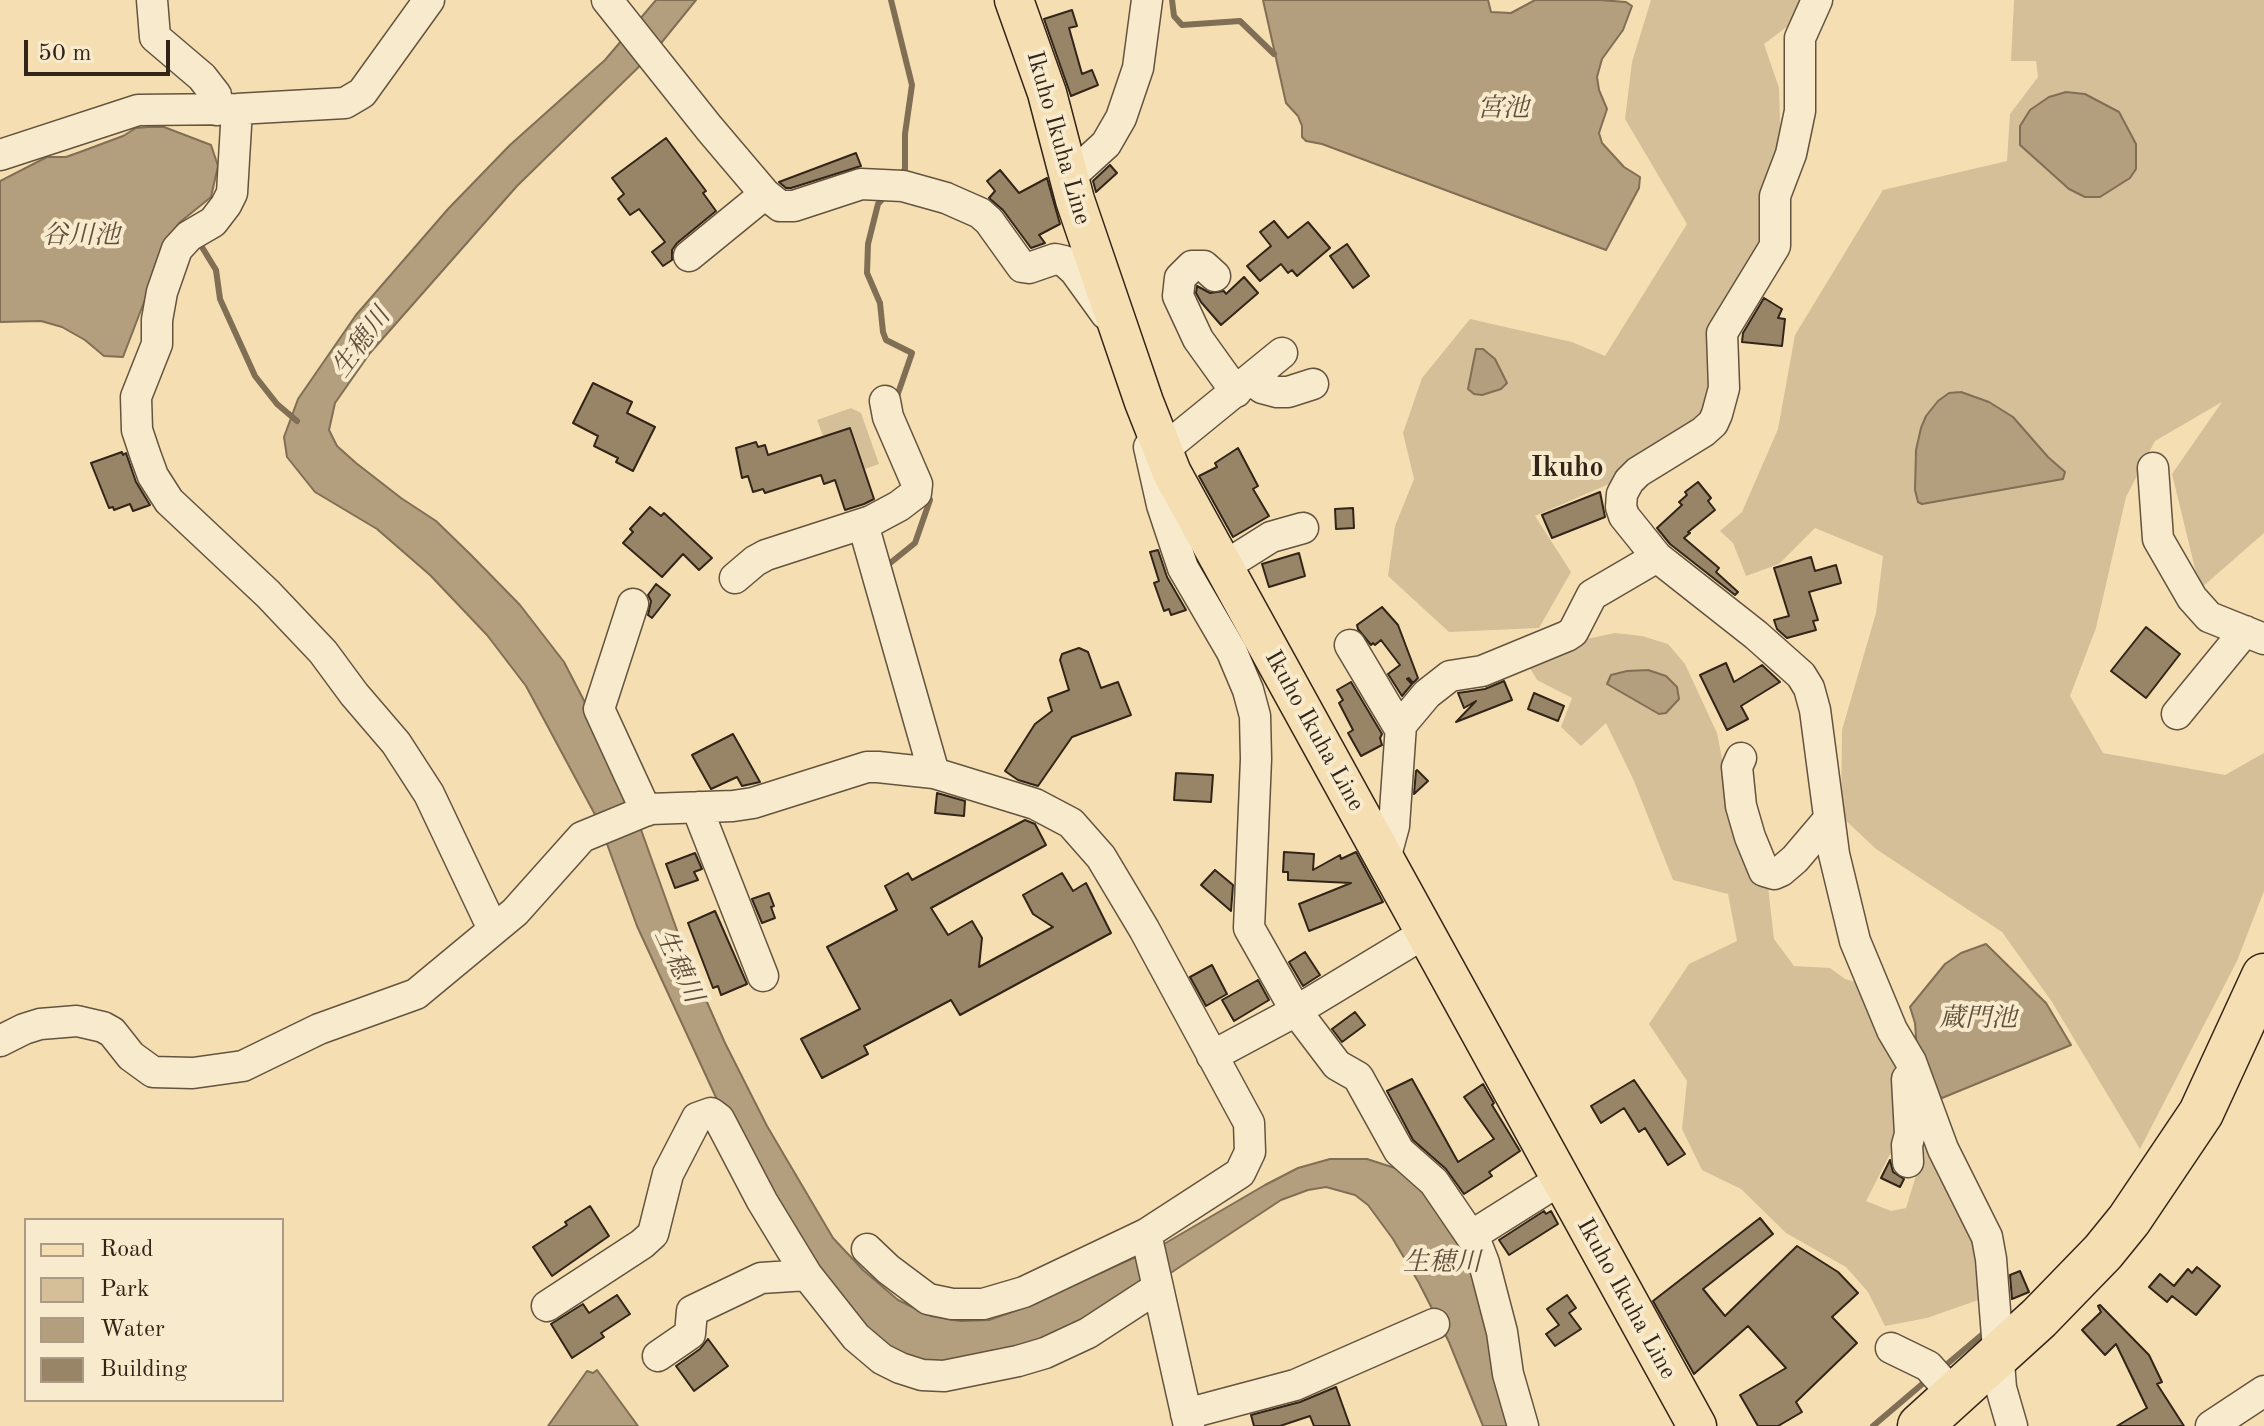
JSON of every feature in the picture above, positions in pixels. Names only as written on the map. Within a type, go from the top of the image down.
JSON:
[{"type":"highway","points":[[1920,1426],[1997,1357],[2103,1252],[2168,1164],[2201,1113],[2264,976]]},
{"type":"main road","name":"Ikuho Ikuha Line","points":[[1014,0],[1047,93],[1080,215],[1172,473],[1697,1426]]},
{"type":"street","points":[[152,0],[155,37],[202,77],[227,109],[232,193],[219,216],[177,249],[170,268],[159,310],[157,344],[136,397],[137,430],[153,476],[169,501],[190,524],[268,594],[323,652],[396,743],[429,794],[493,929]]},
{"type":"street","points":[[0,155],[128,112],[337,104],[354,99],[362,93],[429,0]]},
{"type":"street","points":[[607,0],[765,194],[780,206],[787,207],[840,189],[873,183],[903,186],[946,198],[980,213],[989,221],[1022,267],[1029,268],[1055,259],[1064,261],[1090,290],[1102,311],[1120,326]]},
{"type":"street","points":[[1070,177],[1106,144],[1121,118],[1138,68],[1147,0]]},
{"type":"street","points":[[1817,0],[1800,38],[1800,111],[1791,154],[1775,196],[1775,246],[1722,333],[1724,388],[1717,414],[1703,432],[1638,472],[1622,494],[1624,516],[1657,557],[1756,635],[1801,675],[1809,688],[1815,710],[1829,819],[1855,941],[1892,1030],[1917,1076],[1943,1149],[1987,1237],[2001,1388],[2012,1426]]},
{"type":"street","points":[[689,256],[765,194]]},
{"type":"street","points":[[1215,276],[1204,266],[1192,266],[1180,278],[1178,296],[1198,339],[1243,386],[1288,392],[1313,384]]},
{"type":"street","points":[[1163,450],[1282,353]]},
{"type":"street","points":[[1138,382],[1139,400],[1162,505],[1183,568],[1236,661],[1255,716],[1249,928],[1296,1011],[1337,1065],[1358,1077],[1399,1151],[1434,1182],[1471,1236],[1484,1263],[1502,1332],[1508,1374],[1523,1426]]},
{"type":"street","points":[[735,578],[766,555],[863,524],[899,506],[916,493],[917,484],[888,417],[885,401]]},
{"type":"street","points":[[2153,468],[2156,533],[2165,554],[2202,611],[2213,619],[2254,635],[2177,714]]},
{"type":"street","points":[[863,524],[934,773]]},
{"type":"street","points":[[1225,566],[1271,537],[1303,528]]},
{"type":"street","points":[[1385,859],[1398,799],[1400,729],[1403,721],[1444,679],[1460,673],[1482,671],[1567,636],[1573,632],[1592,595],[1657,557]]},
{"type":"street","points":[[633,604],[599,709],[641,813]]},
{"type":"street","points":[[1350,645],[1400,729]]},
{"type":"street","points":[[1741,758],[1737,767],[1741,806],[1764,871],[1774,874],[1781,871],[1829,819]]},
{"type":"street","points":[[0,1041],[40,1024],[77,1021],[112,1032],[131,1056],[153,1072],[193,1073],[243,1066],[319,1029],[416,994],[515,912],[571,847],[601,827],[641,813],[753,803],[867,767],[934,773],[1035,804],[1071,823],[1101,857],[1144,929],[1249,1123],[1250,1152],[1235,1178],[1148,1240],[1024,1292],[983,1304],[952,1304],[928,1299],[867,1249]]},
{"type":"street","points":[[699,807],[763,976]]},
{"type":"street","points":[[1212,1056],[1296,1011],[1425,933]]},
{"type":"street","points":[[1908,1162],[1907,1079],[1917,1076]]},
{"type":"street","points":[[547,1306],[653,1234],[668,1174],[697,1118],[711,1113],[719,1119],[762,1201],[831,1308],[868,1349],[900,1368],[933,1375],[969,1372],[1045,1353],[1088,1333],[1157,1286]]},
{"type":"street","points":[[1471,1236],[1560,1180]]},
{"type":"street","points":[[1148,1240],[1188,1420],[1295,1385],[1434,1324]]},
{"type":"street","points":[[658,1356],[690,1334],[692,1311],[761,1278],[807,1275]]},
{"type":"street","points":[[1891,1348],[1928,1366],[1954,1395]]},
{"type":"street","points":[[2211,1426],[2257,1405]]},
{"type":"green space","points":[[1651,0],[1808,0],[1800,17],[1764,44],[1779,88],[1781,153],[1761,254],[1710,414],[1616,481],[1535,516],[1571,572],[1539,628],[1449,632],[1388,576],[1395,526],[1414,479],[1403,433],[1422,378],[1470,319],[1572,342],[1605,356],[1687,224],[1625,119],[1632,62]],"holes":[[[1479,348],[1490,353],[1501,389],[1482,395],[1476,355]]]},
{"type":"green space","points":[[2014,0],[2264,0],[2264,533],[2200,589],[2172,474],[2222,402],[2155,441],[2126,497],[2096,628],[2070,696],[2103,753],[2225,775],[2264,753],[2264,891],[2237,961],[2140,1149],[2052,1002],[2002,932],[1876,849],[1841,816],[1842,730],[1876,613],[1883,556],[1815,528],[1779,564],[1746,576],[1733,543],[1720,531],[1742,512],[1778,429],[1795,335],[1883,190],[2007,161],[2010,114],[2038,77],[2036,61],[2011,61]],"holes":[[[1989,402],[2013,417],[2065,472],[2063,479],[1922,504],[1919,502],[1915,490],[1916,450],[1926,416]]]},
{"type":"green space","points":[[851,408],[861,413],[879,464],[865,469],[851,427],[823,436],[817,420]]},
{"type":"green space","points":[[1615,633],[1642,636],[1668,644],[1685,664],[1717,733],[1728,789],[1768,887],[1774,939],[1794,966],[1830,968],[1845,979],[1865,985],[1901,1056],[1899,1159],[1890,1154],[1866,1201],[1891,1211],[1906,1208],[1919,1166],[1919,1132],[1976,1229],[1981,1299],[1927,1318],[1885,1326],[1868,1292],[1846,1267],[1786,1233],[1741,1189],[1702,1170],[1682,1129],[1687,1081],[1649,1024],[1689,964],[1737,941],[1728,894],[1673,880],[1634,781],[1606,723],[1581,746],[1561,727],[1572,698],[1537,680],[1526,661],[1582,640]],"holes":[[[1648,670],[1666,676],[1677,687],[1659,714],[1611,675]]]},
{"type":"water","points":[[656,0],[696,0],[653,53],[517,186],[370,353],[335,403],[329,430],[337,446],[356,463],[436,521],[471,555],[520,605],[564,662],[606,743],[634,810],[684,950],[725,1043],[767,1126],[833,1238],[863,1270],[898,1300],[931,1316],[960,1321],[989,1320],[1021,1309],[1142,1254],[1146,1286],[1074,1329],[957,1364],[929,1363],[903,1357],[880,1344],[821,1283],[725,1117],[637,926],[599,822],[526,686],[487,635],[430,575],[377,529],[315,492],[287,457],[284,437],[298,399],[356,315],[448,209],[510,145],[605,60]]},
{"type":"water","name":"宮池","points":[[1263,0],[1488,0],[1491,12],[1511,13],[1535,0],[1600,0],[1626,2],[1632,6],[1623,30],[1602,59],[1597,77],[1607,109],[1599,133],[1602,143],[1624,167],[1640,177],[1639,188],[1606,250],[1322,144],[1306,141],[1302,137],[1298,116],[1286,103]]},
{"type":"water","points":[[2066,92],[2085,94],[2119,112],[2136,144],[2136,169],[2130,178],[2100,197],[2085,197],[2069,189],[2020,145],[2020,126],[2030,110],[2049,97]]},
{"type":"water","name":"谷川池","points":[[164,127],[211,145],[218,166],[211,197],[179,223],[169,237],[123,357],[104,356],[62,327],[41,321],[0,322],[0,181],[47,157],[66,157],[123,136],[136,128]]},
{"type":"water","points":[[1476,349],[1483,349],[1495,359],[1507,383],[1501,389],[1482,395],[1468,389]]},
{"type":"water","points":[[1961,392],[1989,402],[2013,417],[2065,472],[2063,479],[1922,504],[1918,502],[1915,490],[1916,450],[1921,428],[1938,401],[1949,393]]},
{"type":"water","points":[[1648,670],[1666,676],[1677,687],[1679,699],[1666,713],[1659,714],[1607,684],[1611,675]]},
{"type":"water","name":"蔵門池","points":[[1986,944],[2046,1003],[2071,1045],[1942,1098],[1935,1092],[1917,1052],[1915,1023],[1910,1007],[1945,964],[1961,953]]},
{"type":"water","name":"生穂川","points":[[1330,1159],[1367,1159],[1398,1169],[1422,1188],[1472,1255],[1513,1426],[1483,1426],[1449,1342],[1419,1283],[1393,1239],[1368,1205],[1355,1195],[1326,1187],[1281,1200],[1163,1278],[1157,1248],[1298,1168]]},
{"type":"water","points":[[597,1370],[638,1426],[548,1426],[587,1371],[593,1373]]},
{"type":"building","points":[[1072,10],[1077,26],[1069,28],[1082,74],[1092,70],[1098,85],[1071,96],[1044,19]]},
{"type":"building","points":[[666,138],[706,191],[703,193],[716,211],[677,243],[672,250],[672,260],[663,266],[652,252],[665,242],[639,209],[630,215],[618,199],[624,194],[612,178]]},
{"type":"building","points":[[856,153],[861,166],[791,188],[779,182]]},
{"type":"building","points":[[1110,165],[1117,173],[1096,192],[1093,181]]},
{"type":"building","points":[[1000,170],[1019,193],[1047,178],[1060,224],[1039,235],[1045,243],[1031,248],[1003,210],[989,198],[995,191],[987,181]]},
{"type":"building","points":[[1274,221],[1288,238],[1308,222],[1330,248],[1297,276],[1292,270],[1288,273],[1281,264],[1260,281],[1247,266],[1271,246],[1260,232]]},
{"type":"building","points":[[1347,244],[1369,276],[1353,288],[1330,256]]},
{"type":"building","points":[[1244,277],[1258,293],[1221,325],[1201,302],[1196,293],[1197,286],[1210,293],[1224,291],[1226,294]]},
{"type":"building","points":[[1764,298],[1782,309],[1778,318],[1785,319],[1782,346],[1742,342],[1743,333]]},
{"type":"building","points":[[593,383],[632,402],[627,413],[655,427],[633,471],[616,462],[618,458],[594,446],[598,436],[573,423]]},
{"type":"building","points":[[850,428],[874,499],[864,504],[845,510],[835,480],[824,484],[821,475],[765,493],[763,489],[753,492],[748,476],[742,478],[736,448],[756,442],[758,447],[765,445],[768,455]]},
{"type":"building","points":[[1238,448],[1258,486],[1253,489],[1269,516],[1233,537],[1199,476],[1217,467],[1215,463]]},
{"type":"building","points":[[122,452],[123,455],[126,453],[136,482],[150,505],[133,511],[130,504],[114,510],[113,507],[109,508],[91,463]]},
{"type":"building","points":[[1698,482],[1711,498],[1708,501],[1715,510],[1684,538],[1719,568],[1716,572],[1738,592],[1735,595],[1670,544],[1657,528],[1682,505],[1679,502],[1687,495],[1685,492]]},
{"type":"building","points":[[1600,492],[1605,517],[1552,538],[1542,515]]},
{"type":"building","points":[[650,507],[661,516],[664,513],[712,558],[699,570],[683,554],[662,577],[623,543],[633,532],[630,529]]},
{"type":"building","points":[[1353,508],[1354,528],[1336,529],[1335,509]]},
{"type":"building","points":[[1158,550],[1167,577],[1186,610],[1171,615],[1169,609],[1164,611],[1154,583],[1159,581],[1150,552]]},
{"type":"building","points":[[1299,553],[1305,576],[1269,587],[1262,564]]},
{"type":"building","points":[[1811,557],[1815,571],[1836,565],[1841,583],[1809,592],[1818,620],[1813,621],[1816,630],[1787,638],[1777,629],[1774,620],[1789,616],[1774,568]]},
{"type":"building","points":[[656,584],[670,595],[652,618],[648,615],[651,601],[648,595]]},
{"type":"building","points":[[1382,607],[1398,625],[1418,678],[1413,683],[1407,679],[1412,684],[1402,696],[1388,674],[1400,665],[1381,640],[1371,645],[1357,625]]},
{"type":"building","points":[[2146,627],[2180,654],[2146,698],[2111,671]]},
{"type":"building","points":[[1079,648],[1088,652],[1101,688],[1118,682],[1131,715],[1072,737],[1038,786],[1018,780],[1005,771],[1035,724],[1052,711],[1048,698],[1069,690],[1060,660],[1062,654]]},
{"type":"building","points":[[1726,663],[1734,682],[1762,665],[1780,682],[1741,706],[1748,719],[1727,730],[1700,675]]},
{"type":"building","points":[[1504,681],[1512,700],[1456,722],[1476,701],[1464,708],[1458,693],[1485,689]]},
{"type":"building","points":[[1351,682],[1382,734],[1382,745],[1361,756],[1348,733],[1353,730],[1339,703],[1343,700],[1337,690]]},
{"type":"building","points":[[1534,693],[1564,706],[1558,721],[1528,709]]},
{"type":"building","points":[[733,734],[760,782],[742,786],[737,777],[711,789],[692,755]]},
{"type":"building","points":[[1416,771],[1428,781],[1414,794]]},
{"type":"building","points":[[1176,773],[1213,775],[1211,802],[1174,800]]},
{"type":"building","points":[[937,793],[965,801],[964,816],[935,813]]},
{"type":"building","points":[[1025,820],[1035,824],[1046,845],[931,908],[948,935],[972,921],[982,938],[979,967],[1053,927],[1033,914],[1023,895],[1062,873],[1073,891],[1086,883],[1111,933],[960,1015],[951,1000],[864,1046],[868,1054],[822,1078],[801,1039],[860,1009],[827,947],[897,910],[885,886],[908,873],[912,880]]},
{"type":"building","points":[[1284,852],[1314,854],[1313,870],[1340,855],[1341,859],[1356,852],[1383,902],[1309,931],[1299,904],[1351,883],[1288,880],[1288,872],[1283,872]]},
{"type":"building","points":[[695,853],[702,869],[694,872],[698,880],[675,888],[666,864]]},
{"type":"building","points":[[1215,870],[1233,885],[1231,911],[1201,885]]},
{"type":"building","points":[[769,893],[775,918],[762,923],[752,899]]},
{"type":"building","points":[[715,911],[747,984],[721,995],[718,986],[713,988],[688,923]]},
{"type":"building","points":[[1305,952],[1320,975],[1303,986],[1289,962]]},
{"type":"building","points":[[1212,965],[1227,994],[1206,1006],[1190,977]]},
{"type":"building","points":[[1258,980],[1269,1000],[1234,1021],[1222,1000]]},
{"type":"building","points":[[1355,1012],[1365,1025],[1342,1042],[1332,1029]]},
{"type":"building","points":[[1412,1079],[1458,1162],[1494,1139],[1464,1097],[1483,1084],[1520,1151],[1489,1172],[1492,1176],[1464,1194],[1446,1169],[1413,1140],[1387,1091]]},
{"type":"building","points":[[1634,1080],[1685,1154],[1668,1165],[1645,1128],[1639,1132],[1624,1108],[1601,1123],[1591,1106]]},
{"type":"building","points":[[1890,1160],[1893,1172],[1904,1179],[1900,1187],[1881,1178]]},
{"type":"building","points":[[590,1206],[609,1236],[552,1276],[533,1247]]},
{"type":"building","points":[[1544,1211],[1546,1214],[1551,1211],[1558,1224],[1509,1255],[1499,1240]]},
{"type":"building","points":[[1760,1218],[1773,1234],[1703,1289],[1725,1316],[1797,1246],[1838,1272],[1858,1293],[1832,1317],[1857,1343],[1796,1402],[1802,1412],[1778,1426],[1758,1426],[1740,1395],[1786,1368],[1748,1326],[1694,1374],[1653,1301]]},
{"type":"building","points":[[2197,1267],[2220,1286],[2196,1315],[2172,1296],[2167,1302],[2149,1287],[2160,1274],[2174,1286],[2188,1269],[2192,1273]]},
{"type":"building","points":[[2020,1271],[2029,1292],[2012,1299],[2010,1275]]},
{"type":"building","points":[[617,1295],[630,1314],[601,1333],[604,1337],[572,1358],[551,1324],[583,1304],[589,1313]]},
{"type":"building","points":[[1567,1295],[1576,1308],[1569,1313],[1581,1329],[1555,1346],[1546,1334],[1559,1325],[1547,1309]]},
{"type":"building","points":[[2100,1305],[2149,1355],[2162,1382],[2157,1384],[2184,1426],[2117,1426],[2147,1408],[2116,1344],[2105,1355],[2082,1330],[2101,1312]]},
{"type":"building","points":[[708,1339],[728,1366],[694,1391],[676,1366],[700,1349]]},
{"type":"building","points":[[1336,1387],[1350,1426],[1314,1426],[1310,1416],[1280,1426],[1254,1426],[1251,1415],[1300,1402]]},
{"type":"waterway","points":[[891,0],[912,85],[905,134],[905,169],[901,176]]},
{"type":"waterway","points":[[1172,0],[1174,16],[1182,25],[1240,21],[1274,54]]},
{"type":"waterway","points":[[885,196],[878,204],[868,244],[867,273],[880,303],[886,340],[912,353],[895,402]]},
{"type":"waterway","points":[[197,239],[216,270],[220,299],[255,376],[277,404],[297,421]]},
{"type":"waterway","points":[[884,568],[915,543],[930,500],[927,493]]},
{"type":"waterway","points":[[1946,1365],[1984,1330]]},
{"type":"waterway","points":[[1873,1426],[1927,1380]]},
{"type":"district","name":"Ikuho","points":[[1567,469]]}]
